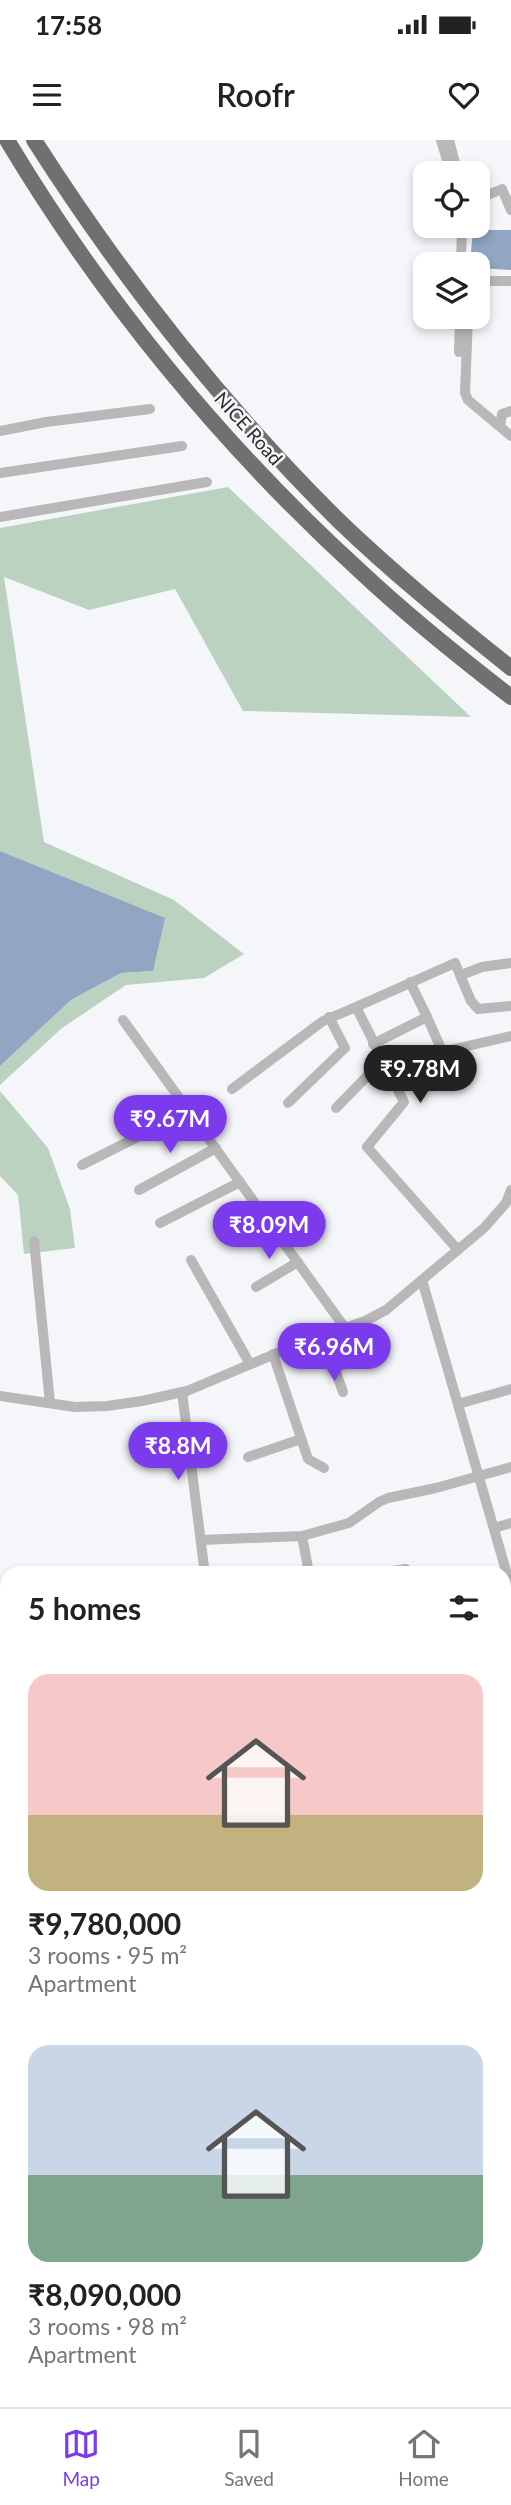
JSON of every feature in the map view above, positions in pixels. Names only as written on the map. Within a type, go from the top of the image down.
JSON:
[{"type":"highway","name":"NICE Road","points":[[7,140],[98,277],[165,363],[254,465],[368,579],[440,642],[511,697]]},
{"type":"highway","name":"NICE Road","points":[[34,140],[110,254],[143,298],[246,422],[340,521],[420,594],[511,668]]},
{"type":"street","points":[[441,140],[447,161]]},
{"type":"street","points":[[449,140],[455,161]]},
{"type":"street","points":[[490,194],[502,189],[511,210]]},
{"type":"street","points":[[490,281],[511,281]]},
{"type":"street","points":[[458,382],[460,329]]},
{"type":"street","points":[[468,329],[465,393],[468,400],[511,436]]},
{"type":"street","points":[[0,430],[150,409]]},
{"type":"street","points":[[500,426],[502,414],[511,411]]},
{"type":"street","points":[[0,473],[182,446]]},
{"type":"street","points":[[0,517],[207,482]]},
{"type":"street","points":[[232,1089],[329,1017],[455,963],[471,1001],[478,1009],[511,1006]]},
{"type":"street","points":[[461,975],[482,967],[511,963]]},
{"type":"street","points":[[410,982],[443,1053]]},
{"type":"street","points":[[356,1007],[404,1102],[367,1147],[458,1250]]},
{"type":"street","points":[[288,1103],[345,1048],[329,1017]]},
{"type":"street","points":[[373,1044],[427,1017]]},
{"type":"street","points":[[124,1020],[345,1328]]},
{"type":"street","points":[[391,1078],[443,1053],[511,1036]]},
{"type":"street","points":[[336,1108],[382,1061]]},
{"type":"street","points":[[82,1165],[188,1111]]},
{"type":"street","points":[[139,1190],[216,1148]]},
{"type":"street","points":[[160,1223],[240,1182]]},
{"type":"street","points":[[0,1396],[75,1407],[107,1406],[182,1392],[273,1354],[345,1328],[386,1310],[458,1250],[496,1217],[506,1203],[511,1189]]},
{"type":"street","points":[[34,1241],[50,1403]]},
{"type":"street","points":[[191,1260],[250,1364]]},
{"type":"street","points":[[256,1287],[298,1262]]},
{"type":"street","points":[[422,1280],[507,1566]]},
{"type":"street","points":[[322,1336],[343,1392]]},
{"type":"street","points":[[273,1354],[308,1459],[324,1468]]},
{"type":"street","points":[[334,1367],[381,1354]]},
{"type":"street","points":[[458,1404],[511,1390]]},
{"type":"street","points":[[182,1392],[204,1566]]},
{"type":"street","points":[[248,1457],[301,1439]]},
{"type":"street","points":[[201,1540],[302,1536],[349,1523],[388,1498],[511,1467]]},
{"type":"street","points":[[494,1528],[511,1523]]},
{"type":"street","points":[[302,1536],[308,1566]]},
{"type":"green space","points":[[228,487],[471,717],[243,711],[175,589],[89,610],[4,577],[44,842],[174,900],[244,954],[204,978],[126,985],[62,1028],[0,1085],[0,1066],[71,1000],[121,973],[153,971],[65,878],[0,851],[0,528]]},
{"type":"green space","points":[[0,1091],[48,1148],[70,1209],[75,1248],[24,1254],[18,1195],[0,1176]]},
{"type":"water","points":[[490,230],[511,230],[511,270],[490,269],[490,252],[471,252],[472,238],[490,238]]},
{"type":"water","points":[[0,851],[165,918],[153,971],[121,973],[71,1000],[0,1066]]}]
